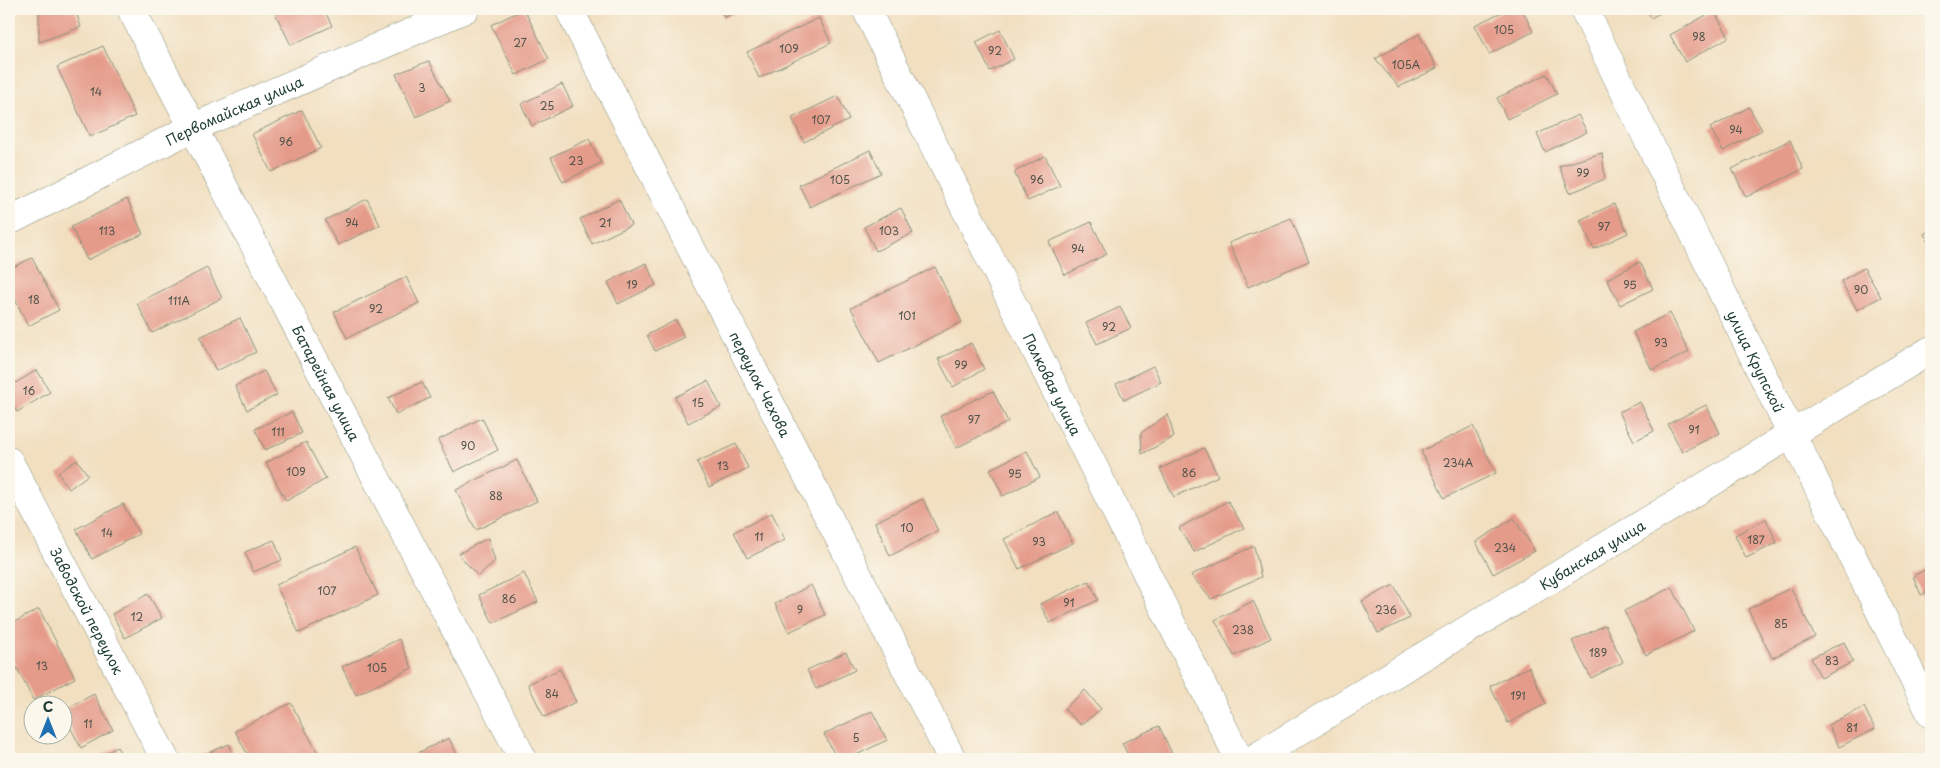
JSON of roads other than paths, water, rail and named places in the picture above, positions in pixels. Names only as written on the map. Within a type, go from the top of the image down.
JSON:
[{"type":"street","name":"Батарейная улица","points":[[131,9],[523,759]]},
{"type":"street","name":"Первомайская улица","points":[[9,221],[192,128],[465,9]]},
{"type":"street","name":"переулок Чехова","points":[[569,9],[952,759]]},
{"type":"street","name":"Полковая улица","points":[[866,9],[1239,759]]},
{"type":"street","name":"улица Крупской","points":[[1584,9],[1791,433],[1931,714]]},
{"type":"street","name":"Кубанская улица","points":[[1253,759],[1931,350]]},
{"type":"street","name":"Заводской переулок","points":[[9,461],[166,759]]}]
